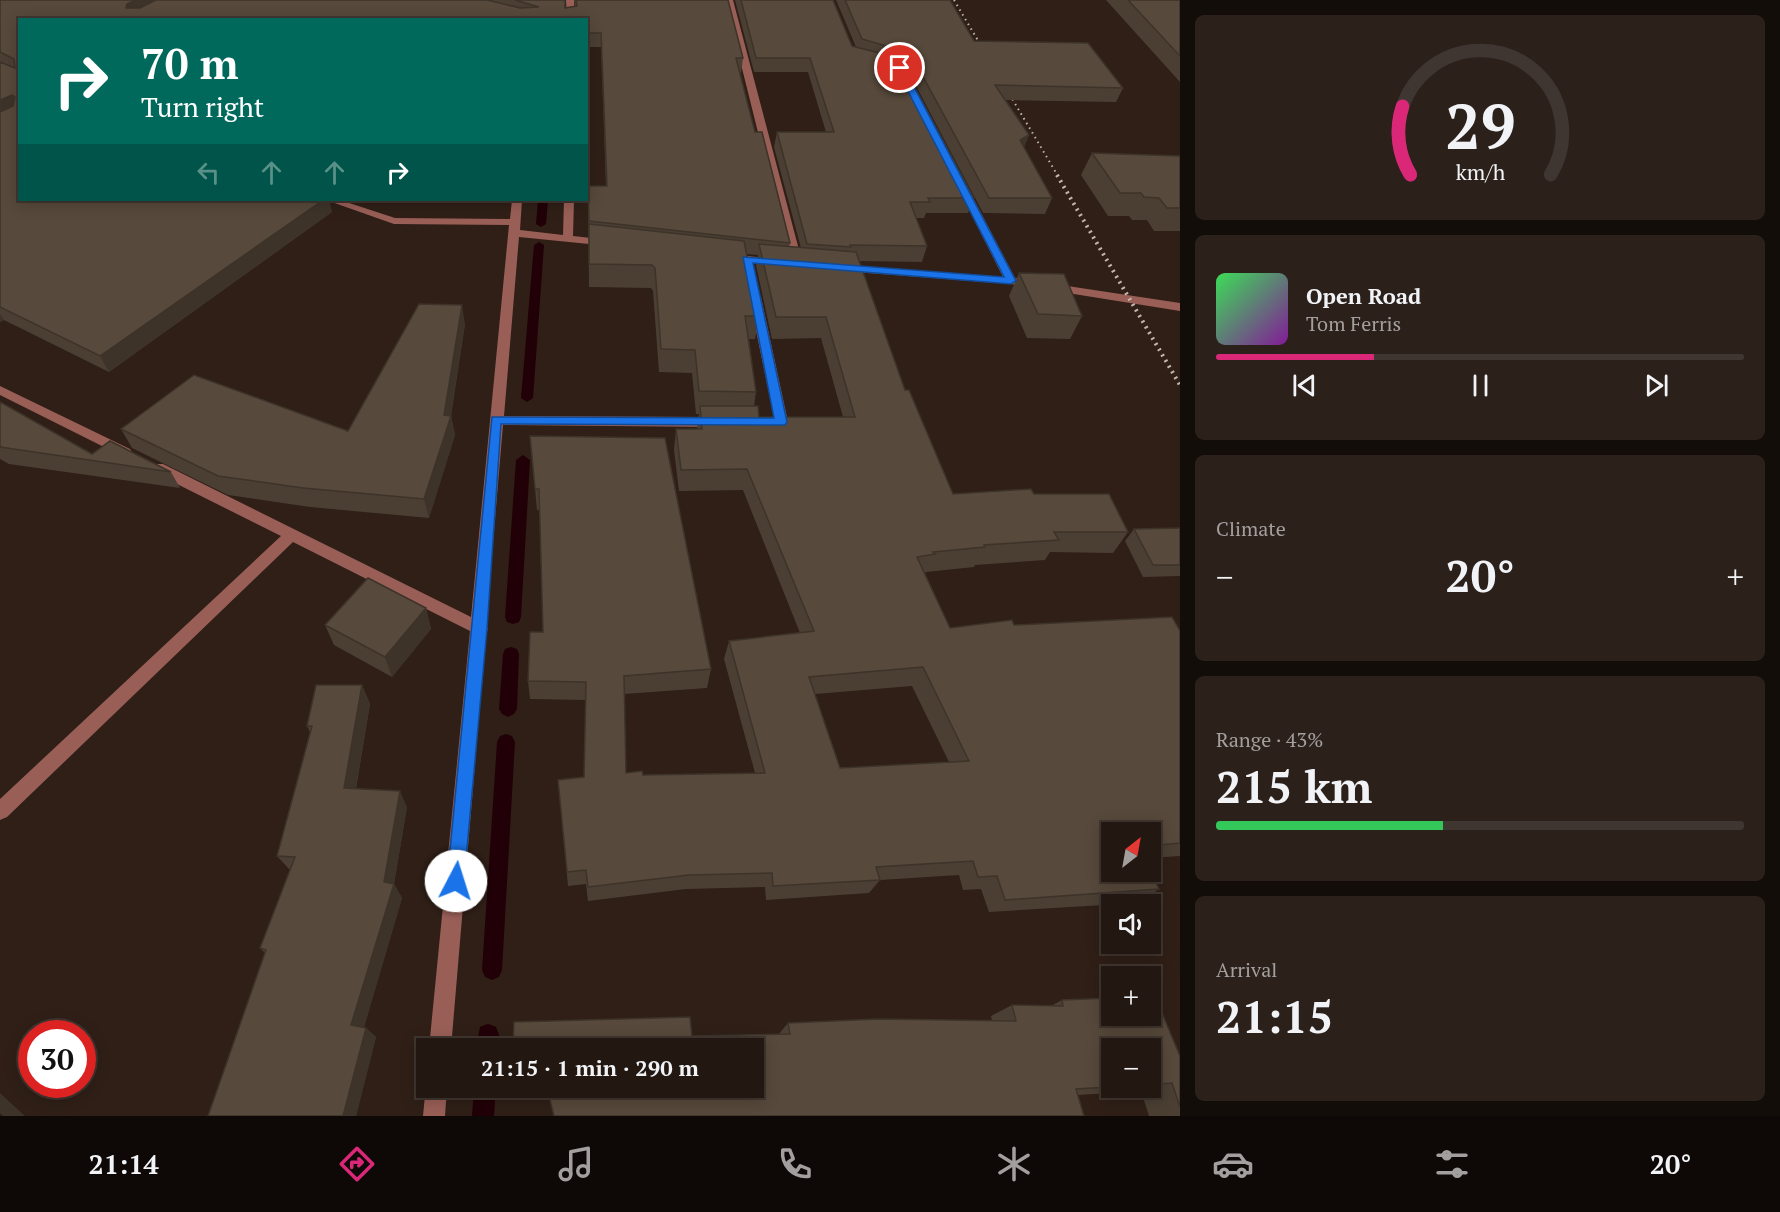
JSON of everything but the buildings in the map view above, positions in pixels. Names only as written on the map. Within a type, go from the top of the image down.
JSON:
[{"type":"street","points":[[570,0],[571,18]]},
{"type":"street","points":[[711,255],[749,271],[803,265],[729,0]]},
{"type":"street","points":[[956,174],[1011,281]]},
{"type":"street","points":[[334,201],[394,221],[514,227],[568,238],[616,244]]},
{"type":"street","points":[[441,1038],[480,629],[496,420],[517,201]]},
{"type":"street","points":[[568,238],[569,201]]},
{"type":"street","points":[[833,268],[1011,281],[1180,307]]},
{"type":"street","points":[[749,271],[781,422],[757,422]]},
{"type":"street","points":[[0,390],[480,629]]},
{"type":"street","points":[[496,420],[734,422]]},
{"type":"street","points":[[0,811],[291,535]]},
{"type":"street","points":[[434,1116],[435,1098]]},
{"type":"waterway","points":[[541,224],[543,201]]},
{"type":"waterway","points":[[527,398],[539,245]]},
{"type":"waterway","points":[[513,617],[523,460]]},
{"type":"waterway","points":[[508,709],[511,654]]},
{"type":"waterway","points":[[492,970],[506,742]]},
{"type":"waterway","points":[[483,1116],[484,1098]]},
{"type":"railway","points":[[954,0],[986,54]]},
{"type":"railway","points":[[1004,85],[1058,176]]},
{"type":"railway","points":[[1057,175],[1180,385]]},
{"type":"route","points":[[456,881],[480,629],[496,420],[781,422],[747,259],[797,265],[1011,281],[900,68]]}]
